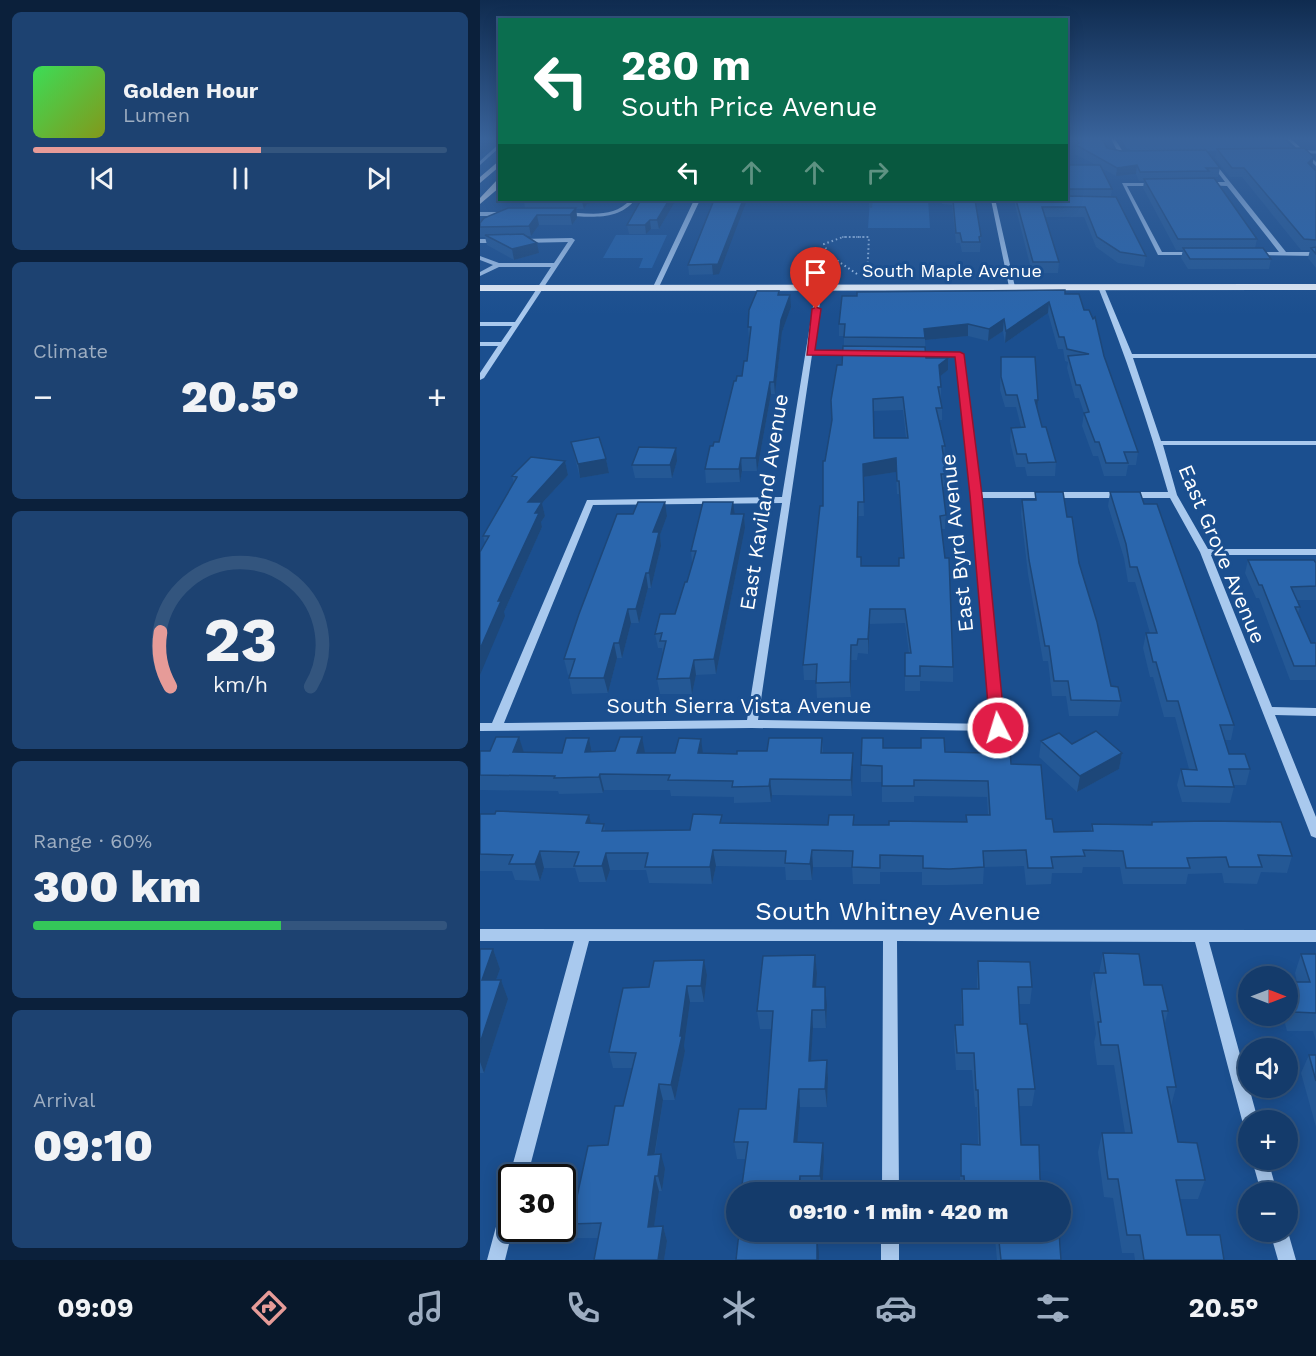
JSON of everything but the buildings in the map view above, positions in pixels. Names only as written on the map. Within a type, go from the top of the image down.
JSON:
[{"type":"main road","name":"South Maple Avenue","points":[[480,288],[819,288],[866,283],[1012,287],[1316,287]]},
{"type":"street","points":[[1130,198],[1160,254],[1205,254]]},
{"type":"street","points":[[1238,198],[1284,254]]},
{"type":"street","points":[[562,214],[617,212],[626,209],[631,201]]},
{"type":"street","points":[[656,287],[697,201]]},
{"type":"street","points":[[1012,287],[993,201],[1040,201]]},
{"type":"street","points":[[1121,202],[1132,202]]},
{"type":"street","points":[[480,214],[515,214]]},
{"type":"street","points":[[480,248],[483,241],[572,240],[480,378]]},
{"type":"street","points":[[1250,254],[1316,254]]},
{"type":"street","points":[[480,258],[498,265],[556,265]]},
{"type":"street","points":[[480,274],[498,265]]},
{"type":"street","name":"East Grove Avenue","points":[[1101,287],[1129,356],[1173,495],[1205,552],[1316,833]]},
{"type":"street","name":"East Kaviland Avenue","points":[[752,724],[819,288]]},
{"type":"street","points":[[480,324],[517,324]]},
{"type":"street","points":[[480,344],[503,344]]},
{"type":"street","points":[[810,353],[868,354]]},
{"type":"street","name":"East Byrd Avenue","points":[[902,354],[960,354],[998,728]]},
{"type":"street","points":[[1129,356],[1316,356]]},
{"type":"street","points":[[1158,443],[1316,443]]},
{"type":"street","points":[[976,495],[1173,495]]},
{"type":"street","points":[[496,727],[590,502],[787,500]]},
{"type":"street","points":[[1205,552],[1316,552]]},
{"type":"street","points":[[1268,711],[1316,711]]},
{"type":"street","name":"South Sierra Vista Avenue","points":[[480,727],[752,724],[998,728]]},
{"type":"street","name":"South Whitney Avenue","points":[[480,935],[1316,936]]},
{"type":"street","points":[[522,1164],[583,935]]},
{"type":"street","points":[[1200,935],[1247,1110]]},
{"type":"street","points":[[890,936],[890,1182]]},
{"type":"street","points":[[496,1260],[501,1242]]},
{"type":"street","points":[[890,1242],[890,1260]]},
{"type":"street","points":[[1282,1242],[1287,1260]]},
{"type":"path","points":[[843,237],[869,237],[866,283],[829,255],[824,244],[843,237]]},
{"type":"shaded area","points":[[870,201],[928,201],[930,228],[868,228]]},
{"type":"shaded area","points":[[616,235],[667,235],[652,268],[639,268],[643,258],[603,258]]},
{"type":"route","points":[[816,309],[810,353],[960,354],[998,728]]}]
